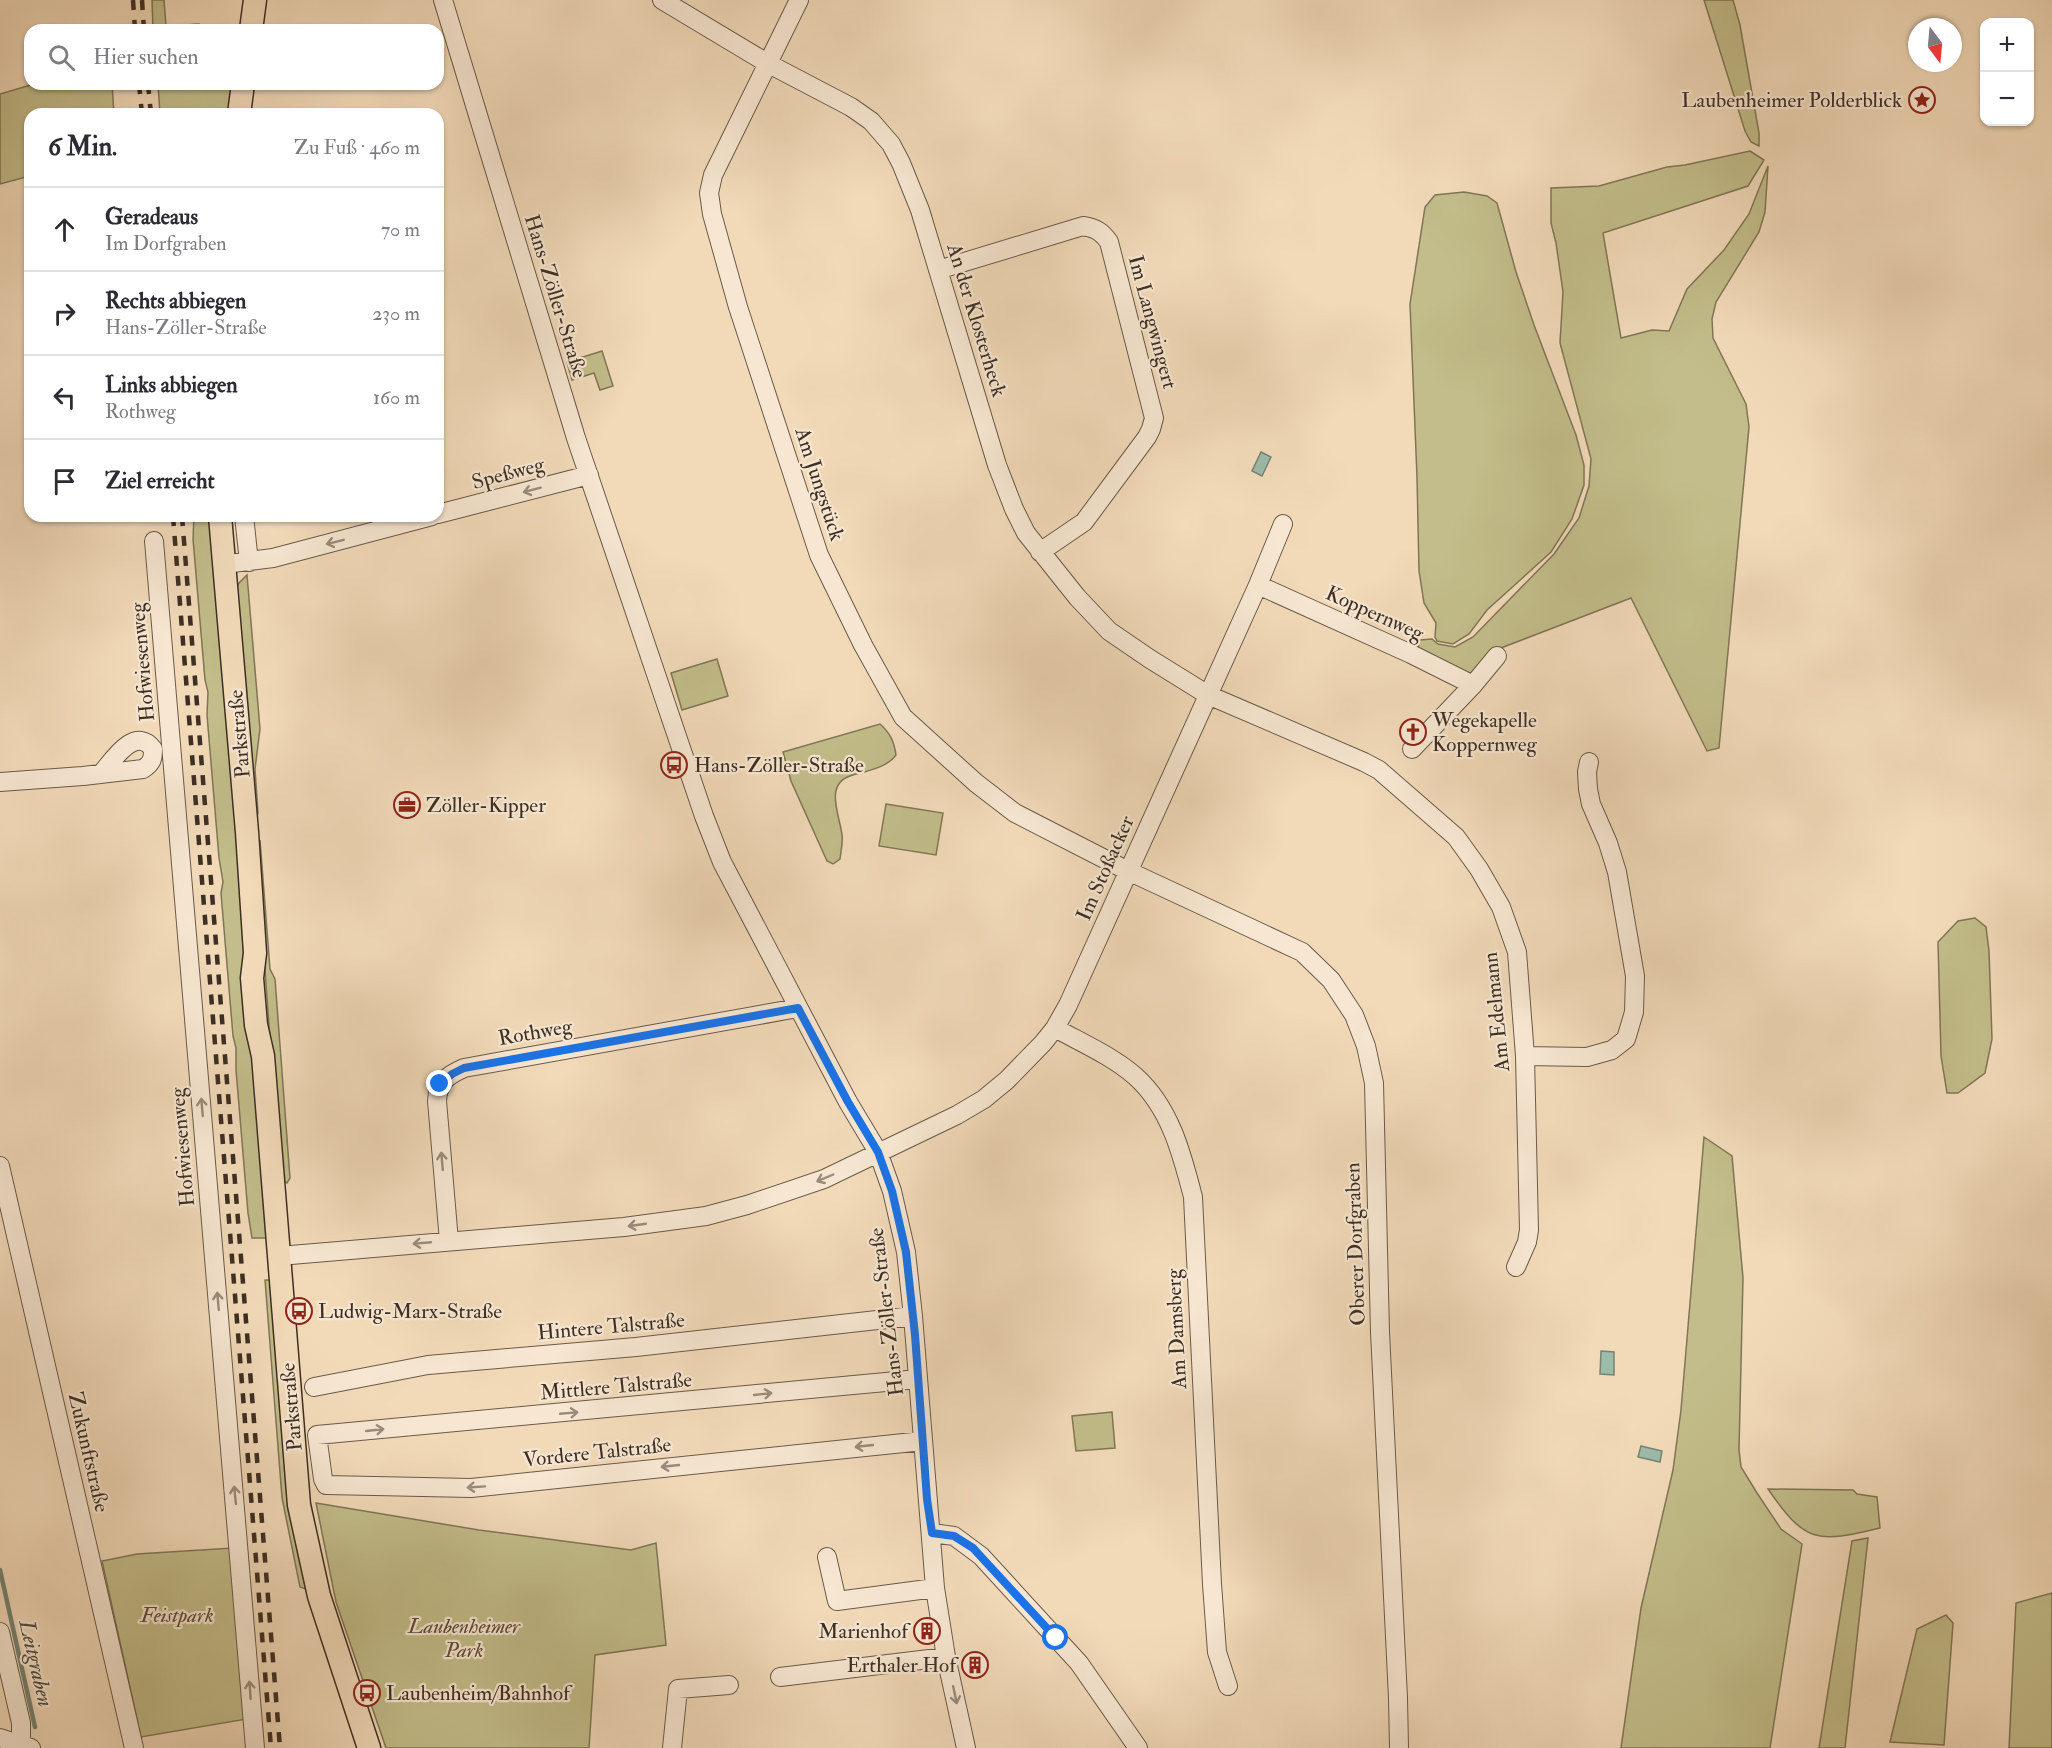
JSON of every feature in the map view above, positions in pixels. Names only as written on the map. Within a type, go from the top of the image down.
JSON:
[{"type":"main road","points":[[252,24],[255,0]]},
{"type":"main road","points":[[240,108],[242,90]]},
{"type":"main road","name":"Parkstraße","points":[[220,522],[255,953],[252,978],[256,1025],[263,1056],[299,1505],[319,1596],[369,1748]]},
{"type":"street","name":"Hans-Zöller-Straße","points":[[443,0],[552,360],[704,816],[722,862],[848,1102],[878,1152],[892,1191],[906,1252],[913,1316],[935,1588],[946,1657],[966,1748]]},
{"type":"street","name":"An der Klosterheck","points":[[662,0],[766,63],[851,107],[871,121],[891,144],[916,201],[997,465],[1026,533],[1077,597],[1109,631],[1208,695]]},
{"type":"street","name":"Am Jungstück","points":[[799,0],[766,63],[713,175],[709,193],[712,214],[738,307],[819,555],[862,645],[903,717],[976,783],[1015,813],[1128,871]]},
{"type":"street","name":"Im Langwingert","points":[[938,270],[1083,226],[1103,233],[1109,242],[1154,418],[1147,437],[1084,522],[1040,552]]},
{"type":"street","name":"Speßweg","points":[[444,512],[589,475]]},
{"type":"street","points":[[245,522],[249,562]]},
{"type":"street","points":[[224,564],[273,558],[409,522]]},
{"type":"street","name":"Im Stoßacker","points":[[878,1152],[957,1115],[984,1099],[1007,1080],[1055,1028],[1068,1005],[1283,524]]},
{"type":"street","name":"Hofwiesenweg","points":[[154,541],[255,1748]]},
{"type":"street","name":"Koppernweg","points":[[1257,585],[1411,654],[1473,685]]},
{"type":"street","points":[[1412,749],[1473,685],[1497,656]]},
{"type":"street","name":"Am Edelmann","points":[[1208,695],[1371,766],[1456,837],[1479,869],[1501,908],[1516,952],[1525,1056],[1529,1230],[1527,1242],[1516,1268]]},
{"type":"street","points":[[0,782],[101,774],[143,769],[151,764],[153,749],[145,741],[136,740],[125,746],[101,774]]},
{"type":"street","points":[[153,758],[172,756]]},
{"type":"street","points":[[1525,1056],[1587,1057],[1612,1050],[1626,1039],[1634,1012],[1635,976],[1617,872],[1608,843],[1591,804],[1587,772],[1589,762]]},
{"type":"street","name":"Oberer Dorfgraben","points":[[1128,871],[1302,952],[1331,980],[1354,1015],[1366,1046],[1374,1083],[1380,1332],[1399,1748]]},
{"type":"street","name":"Rothweg","points":[[449,1241],[437,1101],[440,1084],[452,1074],[464,1068],[798,1008]]},
{"type":"street","name":"Am Damsberg","points":[[1055,1028],[1116,1062],[1136,1077],[1159,1106],[1170,1125],[1183,1157],[1193,1197],[1209,1536],[1217,1652],[1228,1686]]},
{"type":"street","points":[[279,1256],[624,1227],[706,1215],[747,1205],[824,1179],[878,1152]]},
{"type":"street","name":"Zukunftstraße","points":[[0,1166],[134,1748]]},
{"type":"street","name":"Hintere Talstraße","points":[[314,1387],[428,1365],[636,1347],[913,1316]]},
{"type":"street","name":"Mittlere Talstraße","points":[[317,1436],[918,1379]]},
{"type":"street","name":"Vordere Talstraße","points":[[317,1436],[323,1479],[326,1485],[471,1488],[922,1441]]},
{"type":"street","points":[[932,1533],[954,1536],[981,1556],[1079,1663],[1138,1748]]},
{"type":"street","points":[[827,1557],[837,1601],[935,1588]]},
{"type":"street","points":[[0,1632],[21,1723],[21,1738],[25,1746]]},
{"type":"street","points":[[780,1677],[946,1657]]},
{"type":"street","points":[[672,1748],[678,1689],[729,1685]]},
{"type":"street","points":[[0,1738],[25,1746]]},
{"type":"green space","points":[[152,0],[164,0],[166,24],[153,24]]},
{"type":"green space","points":[[1704,0],[1733,0],[1740,25],[1759,133],[1759,146],[1751,142],[1745,131]]},
{"type":"green space","points":[[24,87],[24,90],[112,90],[114,108],[24,108],[24,178],[0,184],[0,94]]},
{"type":"green space","points":[[158,90],[233,90],[230,108],[160,108]]},
{"type":"green space","points":[[1750,151],[1764,160],[1748,186],[1603,233],[1621,338],[1652,330],[1669,331],[1687,289],[1724,250],[1749,214],[1768,166],[1765,212],[1759,232],[1716,302],[1712,319],[1713,338],[1746,404],[1749,427],[1719,748],[1707,751],[1631,598],[1493,651],[1475,673],[1465,673],[1417,652],[1420,640],[1432,639],[1438,644],[1455,647],[1473,637],[1554,554],[1579,518],[1589,486],[1591,459],[1560,343],[1563,292],[1551,223],[1551,188],[1599,186],[1667,167]]},
{"type":"green space","points":[[1464,192],[1487,196],[1497,203],[1516,272],[1534,325],[1576,435],[1584,465],[1584,485],[1572,519],[1551,552],[1487,610],[1469,634],[1453,644],[1437,641],[1435,637],[1436,623],[1424,603],[1419,571],[1410,304],[1425,207],[1435,195]]},
{"type":"green space","points":[[602,351],[613,386],[600,390],[594,373],[572,380],[567,362]]},
{"type":"green space","points":[[194,522],[212,522],[270,1238],[252,1238],[248,1213],[236,1048],[233,1036],[221,893],[223,882],[207,715],[208,692],[205,680],[193,539]]},
{"type":"green space","points":[[247,575],[260,729],[255,769],[258,813],[255,811],[237,588]]},
{"type":"green space","points":[[717,659],[728,696],[682,710],[671,673]]},
{"type":"green space","points":[[880,724],[891,738],[896,755],[881,766],[842,780],[838,786],[836,802],[842,841],[840,859],[833,864],[827,861],[791,781],[783,752]]},
{"type":"green space","points":[[886,804],[943,813],[936,855],[879,846]]},
{"type":"green space","points":[[260,840],[270,969],[275,979],[290,1178],[287,1183],[282,1180],[280,1174],[256,849]]},
{"type":"green space","points":[[1975,918],[1986,927],[1992,1039],[1985,1073],[1958,1093],[1947,1093],[1941,1056],[1938,942],[1958,921]]},
{"type":"green space","points":[[1704,1137],[1732,1156],[1743,1278],[1739,1450],[1741,1467],[1781,1529],[1802,1544],[1770,1748],[1621,1748],[1641,1608],[1673,1470],[1681,1410]]},
{"type":"green space","points":[[265,1280],[272,1280],[306,1589],[300,1587],[282,1498]]},
{"type":"green space","points":[[1112,1412],[1115,1448],[1076,1451],[1072,1416]]},
{"type":"green space","points":[[1768,1489],[1853,1490],[1857,1494],[1877,1497],[1880,1528],[1841,1536],[1815,1535],[1793,1520]]},
{"type":"green space","name":"Laubenheimer Park","points":[[316,1503],[479,1530],[631,1550],[656,1543],[666,1645],[595,1655],[589,1748],[386,1748],[336,1602]]},
{"type":"green space","points":[[1868,1538],[1845,1748],[1819,1748],[1852,1541]]},
{"type":"green space","name":"Feistpark","points":[[233,1548],[247,1719],[141,1737],[102,1561],[137,1554]]},
{"type":"green space","points":[[2052,1593],[2052,1748],[2009,1748],[2016,1603]]},
{"type":"green space","points":[[1946,1615],[1953,1623],[1944,1745],[1890,1742],[1917,1629]]},
{"type":"shaded area","points":[[1261,452],[1271,457],[1262,476],[1252,471]]},
{"type":"shaded area","points":[[1601,1351],[1614,1352],[1614,1375],[1600,1374]]},
{"type":"shaded area","points":[[1641,1446],[1662,1451],[1660,1462],[1638,1457]]},
{"type":"waterway","name":"Leitgraben","points":[[0,1570],[35,1727]]},
{"type":"railway","points":[[133,0],[135,24]]},
{"type":"railway","points":[[142,0],[144,24]]},
{"type":"railway","points":[[140,90],[141,108]]},
{"type":"railway","points":[[149,90],[150,108]]},
{"type":"railway","points":[[173,522],[271,1748]]},
{"type":"railway","points":[[182,522],[280,1748]]},
{"type":"place","name":"Laubenheimer Polderblick","points":[[1922,100]]},
{"type":"place","name":"Wegekapelle Koppernweg","points":[[1413,732]]},
{"type":"place","name":"Hans-Zöller-Straße","points":[[674,765]]},
{"type":"place","name":"Zöller-Kipper","points":[[407,805]]},
{"type":"place","name":"Ludwig-Marx-Straße","points":[[299,1311]]},
{"type":"place","name":"Marienhof","points":[[927,1631]]},
{"type":"place","name":"Erthaler Hof","points":[[975,1665]]},
{"type":"place","name":"Laubenheim/Bahnhof","points":[[367,1693]]},
{"type":"route","points":[[440,1084],[464,1068],[798,1008],[848,1102],[878,1152],[892,1191],[906,1252],[915,1335],[927,1499],[932,1533],[954,1536],[973,1548],[1056,1638]]}]
